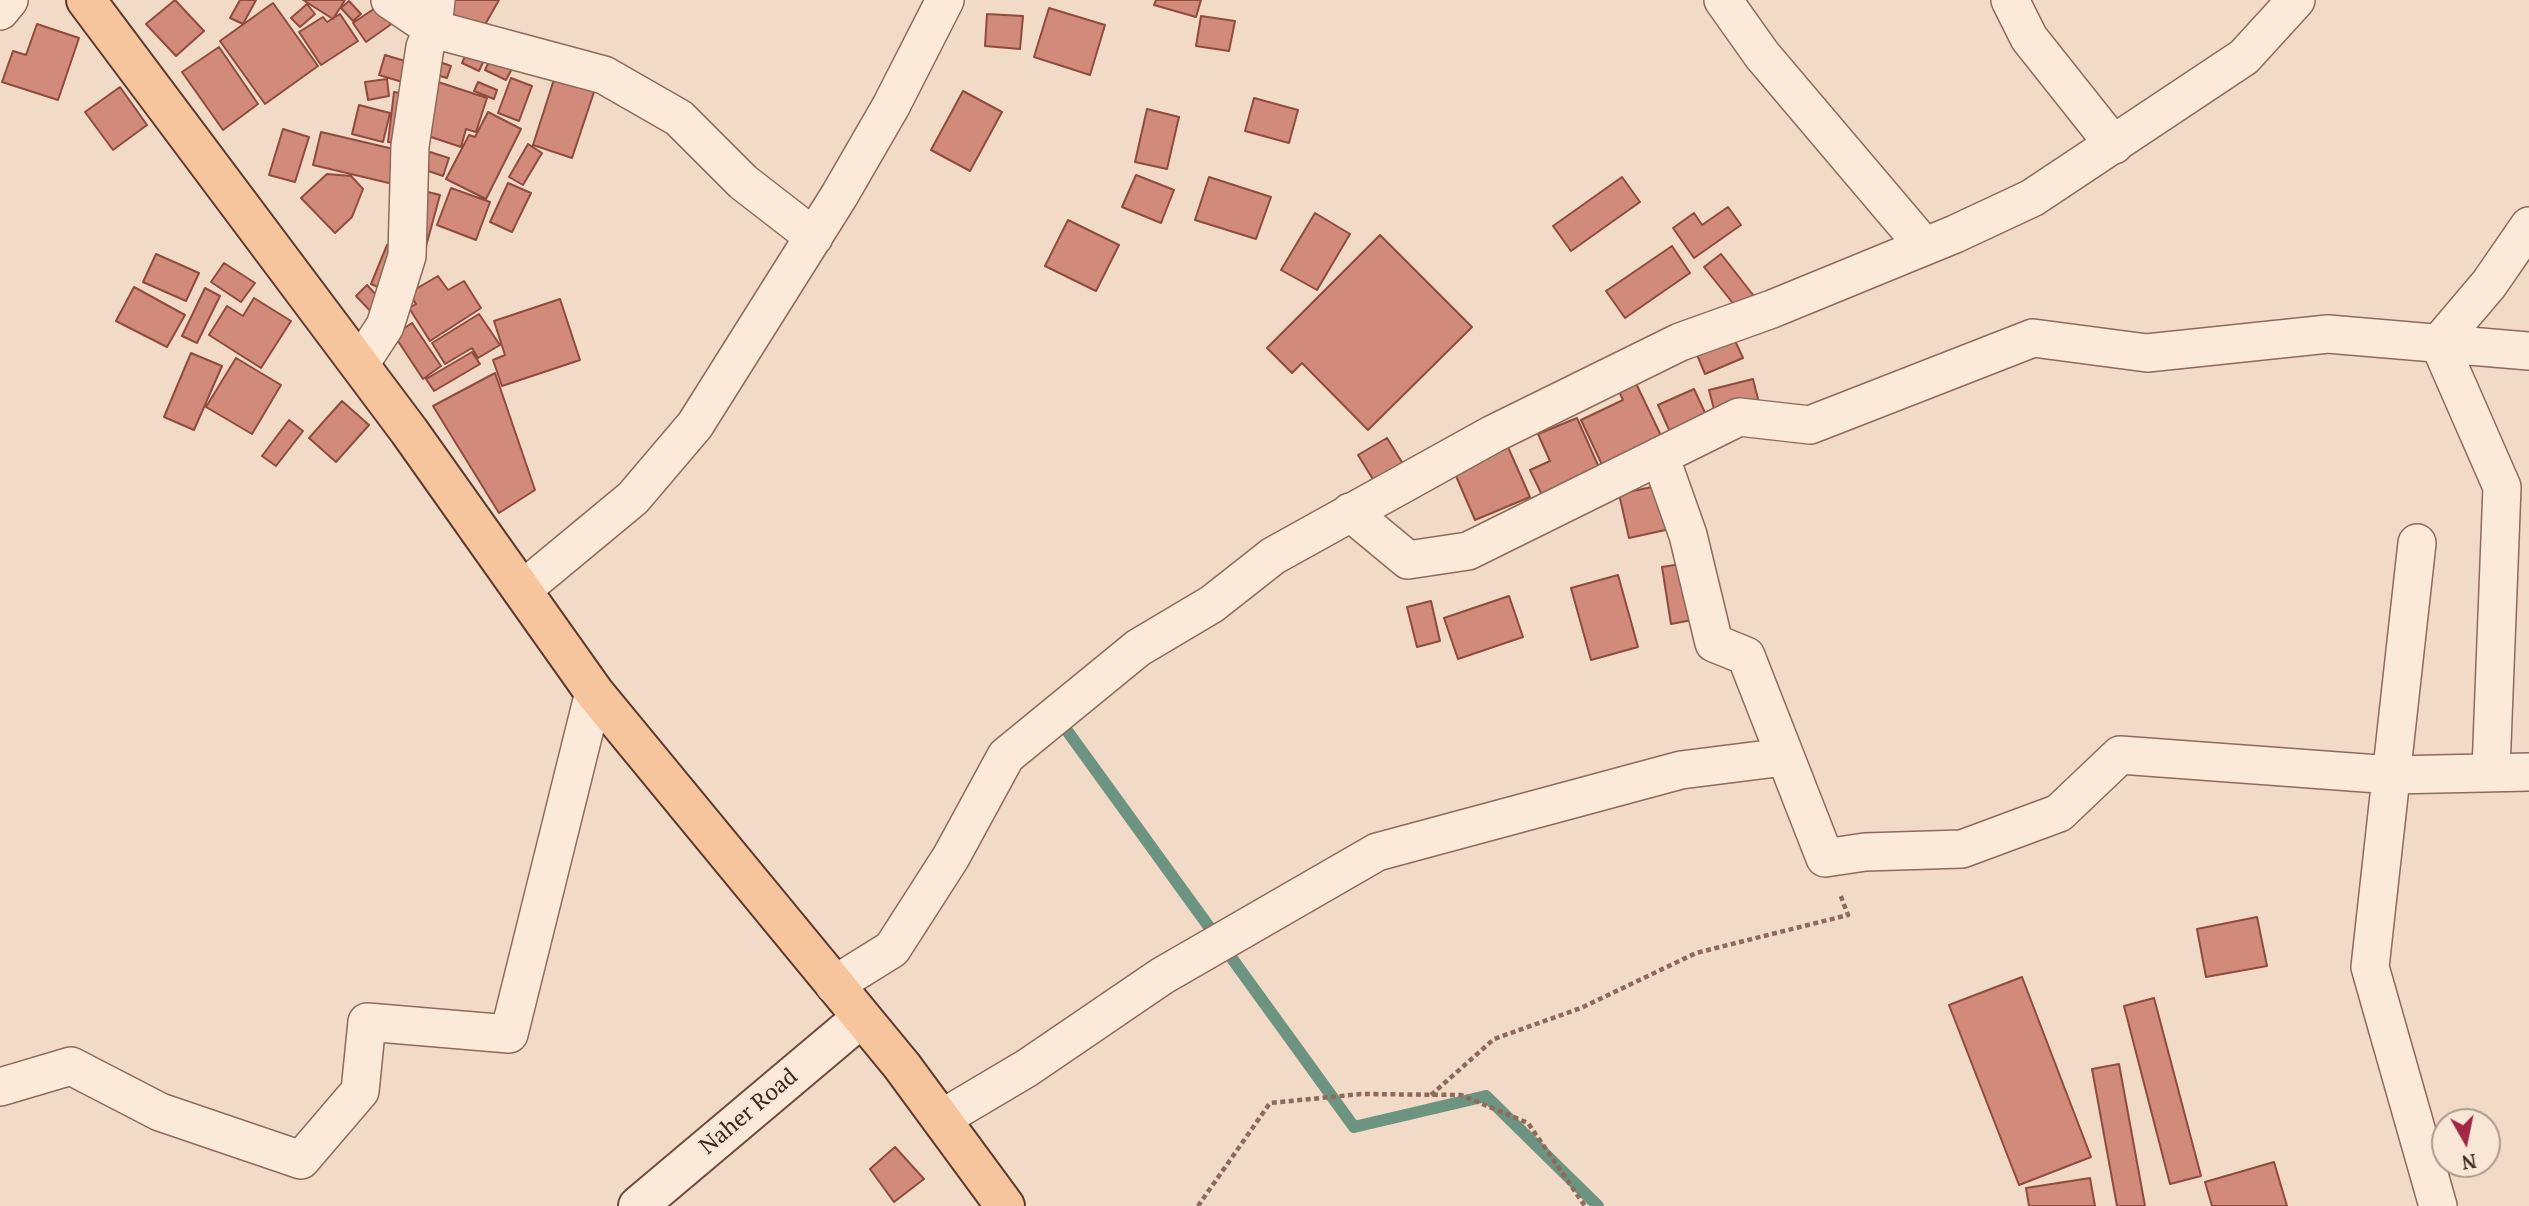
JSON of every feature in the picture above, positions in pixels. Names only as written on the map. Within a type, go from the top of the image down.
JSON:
[{"type":"main road","points":[[89,2],[360,364],[594,692],[902,1066],[1005,1206]]},
{"type":"main road","name":"Naher Road","points":[[638,1206],[860,1018]]},
{"type":"street","points":[[0,11],[9,0]]},
{"type":"street","points":[[390,0],[604,75],[679,118],[743,182],[814,237]]},
{"type":"street","points":[[522,590],[632,498],[695,425],[814,237],[891,106],[945,0]]},
{"type":"street","points":[[1723,0],[1762,55],[1924,246]]},
{"type":"street","points":[[2010,0],[2029,38],[2114,145]]},
{"type":"street","points":[[834,985],[892,949],[951,857],[1006,756],[1138,648],[1212,604],[1273,556],[1493,434],[1680,342],[1772,309],[2032,198],[2114,145],[2158,111],[2244,57],[2296,0]]},
{"type":"street","points":[[360,364],[385,326],[407,256],[410,146],[425,47],[435,15]]},
{"type":"street","points":[[2439,343],[2489,285],[2529,226]]},
{"type":"street","points":[[1350,512],[1408,561],[1468,551],[1739,417],[1810,425],[2033,338],[2147,353],[2328,334],[2529,351]]},
{"type":"street","points":[[2439,343],[2502,487],[2491,770]]},
{"type":"street","points":[[1660,456],[1688,535],[1714,643],[1746,656],[1825,858],[1865,852],[1962,849],[2059,813],[2120,755],[2392,775],[2491,770],[2529,772]]},
{"type":"street","points":[[2417,543],[2370,967],[2438,1206]]},
{"type":"street","points":[[0,1087],[71,1066],[160,1112],[300,1160],[360,1091],[367,1022],[509,1034],[594,692]]},
{"type":"street","points":[[941,1119],[1027,1068],[1162,976],[1377,852],[1681,770],[1784,757]]},
{"type":"path","points":[[1431,1095],[1494,1039],[1581,1008],[1696,954],[1849,915],[1825,858]]},
{"type":"path","points":[[1198,1206],[1270,1103],[1361,1094],[1461,1095],[1528,1123],[1584,1206]]},
{"type":"building","points":[[175,0],[204,31],[176,56],[146,24]]},
{"type":"building","points":[[240,0],[256,0],[243,24],[230,18]]},
{"type":"building","points":[[303,0],[345,0],[333,19]]},
{"type":"building","points":[[387,0],[400,18],[366,42],[353,23]]},
{"type":"building","points":[[445,0],[499,0],[478,37],[437,13]]},
{"type":"building","points":[[1156,0],[1201,0],[1196,17],[1154,5]]},
{"type":"building","points":[[349,1],[361,14],[353,21],[341,8]]},
{"type":"building","points":[[273,3],[318,66],[265,104],[220,41]]},
{"type":"building","points":[[307,4],[315,14],[300,27],[291,18]]},
{"type":"building","points":[[1049,8],[1105,25],[1090,75],[1034,57]]},
{"type":"building","points":[[340,14],[358,41],[321,65],[299,32],[323,17],[327,22]]},
{"type":"building","points":[[987,14],[1023,16],[1020,49],[985,46]]},
{"type":"building","points":[[1201,16],[1235,21],[1229,51],[1196,46]]},
{"type":"building","points":[[37,24],[79,38],[58,100],[2,82],[13,51],[26,55]]},
{"type":"building","points":[[219,47],[258,104],[223,130],[182,72]]},
{"type":"building","points":[[468,50],[485,58],[479,71],[462,63]]},
{"type":"building","points":[[494,50],[516,61],[506,80],[485,70]]},
{"type":"building","points":[[385,55],[415,64],[409,84],[379,75]]},
{"type":"building","points":[[437,61],[451,66],[447,78],[433,74]]},
{"type":"building","points":[[558,67],[598,80],[572,158],[533,145]]},
{"type":"building","points":[[511,78],[532,86],[519,121],[498,113]]},
{"type":"building","points":[[387,79],[389,96],[368,100],[365,82]]},
{"type":"building","points":[[432,80],[487,98],[476,132],[466,129],[461,147],[416,132]]},
{"type":"building","points":[[478,82],[497,90],[494,99],[474,91]]},
{"type":"building","points":[[120,87],[147,125],[113,150],[85,112]]},
{"type":"building","points":[[963,91],[1002,112],[970,171],[931,150]]},
{"type":"building","points":[[394,92],[413,95],[406,145],[388,142]]},
{"type":"building","points":[[1254,98],[1298,110],[1289,143],[1245,131]]},
{"type":"building","points":[[359,105],[390,113],[383,142],[352,134]]},
{"type":"building","points":[[1147,109],[1179,117],[1167,169],[1135,162]]},
{"type":"building","points":[[488,112],[521,129],[486,199],[446,179],[469,135],[475,137]]},
{"type":"building","points":[[283,129],[309,137],[295,182],[269,175]]},
{"type":"building","points":[[321,132],[402,151],[393,184],[313,165]]},
{"type":"building","points":[[528,144],[542,153],[523,185],[509,177]]},
{"type":"building","points":[[417,148],[449,158],[443,176],[411,165]]},
{"type":"building","points":[[327,174],[351,176],[363,189],[352,217],[335,233],[301,198]]},
{"type":"building","points":[[1136,175],[1174,190],[1161,223],[1122,207]]},
{"type":"building","points":[[1209,177],[1271,197],[1256,239],[1195,220]]},
{"type":"building","points":[[1622,177],[1640,202],[1571,251],[1553,226]]},
{"type":"building","points":[[508,183],[531,193],[512,232],[490,222]]},
{"type":"building","points":[[451,188],[490,202],[476,240],[437,225]]},
{"type":"building","points":[[424,191],[440,195],[425,250]]},
{"type":"building","points":[[1728,207],[1741,225],[1694,258],[1673,228],[1694,213],[1702,225]]},
{"type":"building","points":[[1315,213],[1350,234],[1317,290],[1281,270]]},
{"type":"building","points":[[1068,220],[1119,245],[1096,291],[1045,266]]},
{"type":"building","points":[[1380,235],[1472,327],[1368,430],[1302,363],[1292,373],[1267,348]]},
{"type":"building","points":[[387,245],[405,253],[389,292],[371,284]]},
{"type":"building","points":[[1672,246],[1690,273],[1625,318],[1606,291]]},
{"type":"building","points":[[156,254],[199,273],[186,301],[143,282]]},
{"type":"building","points":[[1721,254],[1757,300],[1740,312],[1704,267]]},
{"type":"building","points":[[224,263],[255,283],[241,302],[211,282]]},
{"type":"building","points":[[438,276],[448,290],[464,281],[481,308],[430,341],[409,308],[416,304],[409,293]]},
{"type":"building","points":[[367,285],[388,308],[377,318],[356,296]]},
{"type":"building","points":[[134,287],[185,315],[167,347],[116,321]]},
{"type":"building","points":[[205,288],[220,296],[197,343],[182,336]]},
{"type":"building","points":[[254,298],[291,321],[261,368],[209,335],[227,306],[243,316]]},
{"type":"building","points":[[560,299],[580,360],[502,386],[493,360],[505,355],[494,321]]},
{"type":"building","points":[[479,314],[500,345],[478,358],[472,348],[445,364],[432,343]]},
{"type":"building","points":[[412,323],[441,366],[423,379],[394,335]]},
{"type":"building","points":[[1732,334],[1743,358],[1705,374],[1695,350]]},
{"type":"building","points":[[472,352],[480,364],[434,391],[426,379]]},
{"type":"building","points":[[191,353],[222,366],[194,430],[164,417]]},
{"type":"building","points":[[236,358],[281,385],[252,434],[206,407]]},
{"type":"building","points":[[495,373],[535,490],[499,513],[433,406]]},
{"type":"building","points":[[1631,373],[1665,444],[1605,471],[1581,420],[1623,400],[1614,380]]},
{"type":"building","points":[[1753,379],[1760,407],[1716,417],[1709,390]]},
{"type":"building","points":[[1694,389],[1707,417],[1671,434],[1658,405]]},
{"type":"building","points":[[342,401],[369,425],[336,462],[309,438]]},
{"type":"building","points":[[1577,418],[1601,472],[1543,497],[1530,470],[1550,461],[1538,434]]},
{"type":"building","points":[[289,420],[303,431],[276,466],[262,456]]},
{"type":"building","points":[[1387,438],[1408,472],[1379,489],[1358,455]]},
{"type":"building","points":[[1504,438],[1530,497],[1475,520],[1456,476],[1437,484]]},
{"type":"building","points":[[1661,485],[1670,529],[1629,538],[1619,494]]},
{"type":"building","points":[[1687,563],[1697,619],[1671,624],[1662,567]]},
{"type":"building","points":[[1618,575],[1638,647],[1591,660],[1571,588]]},
{"type":"building","points":[[1509,596],[1523,637],[1458,659],[1444,618]]},
{"type":"building","points":[[1431,601],[1440,641],[1417,647],[1407,607]]},
{"type":"building","points":[[2257,917],[2267,966],[2206,977],[2197,929]]},
{"type":"building","points":[[2022,977],[2091,1157],[2019,1185],[1949,1005]]},
{"type":"building","points":[[2154,998],[2201,1176],[2170,1184],[2124,1006]]},
{"type":"building","points":[[2119,1064],[2145,1206],[2117,1206],[2092,1069]]},
{"type":"building","points":[[895,1147],[924,1179],[894,1202],[870,1169]]},
{"type":"building","points":[[2274,1162],[2287,1206],[2212,1206],[2205,1182]]},
{"type":"building","points":[[2090,1178],[2095,1206],[2029,1206],[2026,1188]]},
{"type":"waterway","points":[[1068,732],[1354,1127],[1486,1096],[1598,1206]]}]
